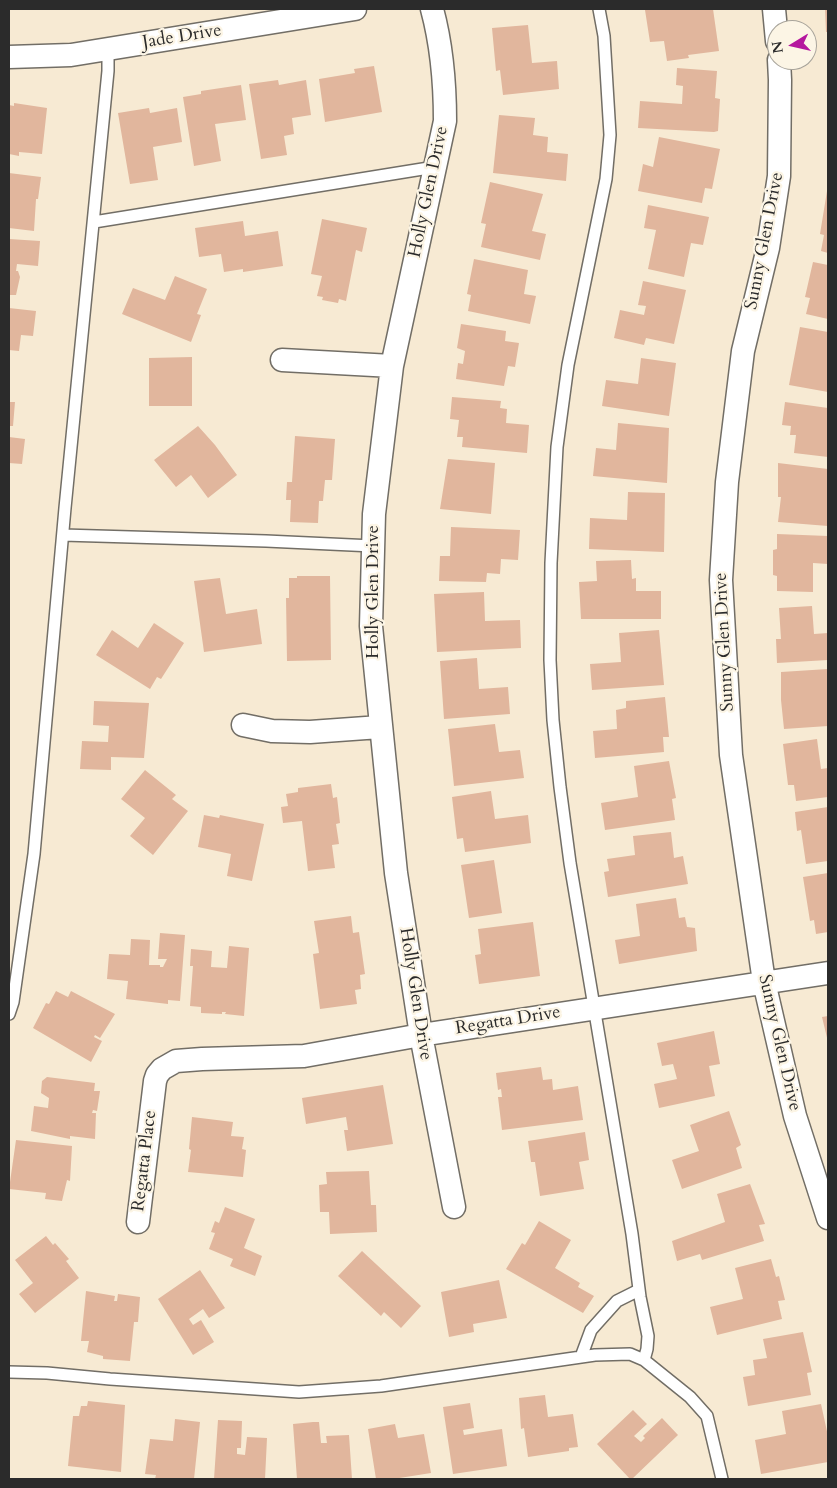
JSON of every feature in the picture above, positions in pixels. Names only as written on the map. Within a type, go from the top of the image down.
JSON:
[{"type":"street","name":"Jade Drive","points":[[9,57],[71,55],[355,9]]},
{"type":"street","name":"Holly Glen Drive","points":[[432,9],[440,36],[445,84],[445,121],[392,366],[374,514],[371,626],[396,873],[421,1034],[454,1207]]},
{"type":"street","name":"Sunny Glen Drive","points":[[780,70],[779,176],[768,248],[743,351],[727,482],[721,580],[731,755],[764,982],[795,1116],[828,1218]]},
{"type":"street","points":[[282,360],[392,366]]},
{"type":"street","points":[[243,725],[272,731],[310,732],[380,727]]},
{"type":"street","name":"Regatta Drive","points":[[153,1099],[158,1074],[162,1069],[176,1061],[304,1056],[421,1034],[828,973]]},
{"type":"street","name":"Regatta Place","points":[[138,1222],[153,1099]]},
{"type":"lane","points":[[598,9],[604,36],[610,135],[606,179],[568,365],[557,446],[551,563],[550,660],[553,720],[560,787],[593,1008],[648,1336],[644,1360]]},
{"type":"lane","points":[[9,1014],[13,1002],[34,854],[108,71],[108,49]]},
{"type":"lane","points":[[94,222],[435,167]]},
{"type":"lane","points":[[63,535],[373,546]]},
{"type":"lane","points":[[581,1356],[591,1330],[617,1300],[639,1290]]},
{"type":"lane","points":[[9,1372],[47,1373],[299,1392],[381,1386],[581,1356],[630,1354],[644,1360],[690,1398],[707,1416],[722,1479]]},
{"type":"building","points":[[713,9],[719,51],[688,55],[689,58],[667,61],[664,41],[650,42],[645,10]]},
{"type":"building","points":[[825,9],[828,9],[828,32],[826,32]]},
{"type":"building","points":[[528,25],[532,63],[557,61],[559,89],[503,95],[500,70],[496,71],[492,28]]},
{"type":"building","points":[[374,66],[382,112],[325,122],[319,79],[355,73],[354,69]]},
{"type":"building","points":[[677,68],[717,71],[715,98],[720,99],[718,131],[638,128],[640,101],[682,104],[683,86],[676,85]]},
{"type":"building","points":[[278,80],[279,85],[306,80],[311,115],[292,118],[294,134],[284,136],[287,155],[261,159],[249,84]]},
{"type":"building","points":[[241,85],[246,120],[215,124],[221,161],[194,166],[183,97],[201,94],[201,91]]},
{"type":"building","points":[[14,103],[47,108],[42,154],[19,152],[19,156],[9,154],[9,105],[14,106]]},
{"type":"building","points":[[149,108],[150,113],[177,108],[182,142],[153,147],[158,180],[130,184],[118,113]]},
{"type":"building","points":[[499,115],[535,118],[533,135],[548,137],[547,152],[568,154],[566,181],[493,173]]},
{"type":"building","points":[[659,137],[720,149],[712,189],[705,188],[702,203],[638,191],[643,164],[653,167]]},
{"type":"building","points":[[9,173],[41,177],[38,199],[36,199],[34,231],[9,228]]},
{"type":"building","points":[[490,182],[543,194],[532,231],[546,234],[540,260],[481,247],[486,224],[481,223]]},
{"type":"building","points":[[827,191],[828,253],[821,251],[824,235],[820,234]]},
{"type":"building","points":[[648,205],[709,217],[703,245],[691,243],[684,277],[648,269],[656,230],[644,228]]},
{"type":"building","points":[[322,219],[367,228],[362,252],[356,250],[346,301],[339,299],[338,303],[322,300],[323,297],[317,296],[322,276],[311,274]]},
{"type":"building","points":[[243,221],[245,236],[278,231],[283,266],[243,272],[243,269],[224,272],[221,254],[199,257],[195,228]]},
{"type":"building","points":[[9,239],[40,241],[38,266],[17,264],[16,271],[18,271],[20,277],[16,295],[9,295]]},
{"type":"building","points":[[474,259],[528,270],[524,294],[536,296],[530,324],[468,311],[471,295],[467,294]]},
{"type":"building","points":[[813,262],[828,265],[828,319],[806,314],[810,298],[805,297]]},
{"type":"building","points":[[175,276],[207,289],[197,314],[201,315],[191,342],[122,314],[133,288],[165,300]]},
{"type":"building","points":[[643,281],[686,290],[674,344],[646,338],[644,345],[614,338],[620,310],[644,315],[646,306],[638,305]]},
{"type":"building","points":[[9,308],[36,311],[33,336],[21,335],[19,351],[9,350]]},
{"type":"building","points":[[461,324],[506,331],[505,341],[519,343],[515,367],[508,366],[504,386],[456,379],[458,363],[463,364],[465,351],[457,348]]},
{"type":"building","points":[[800,327],[828,332],[828,392],[789,385]]},
{"type":"building","points":[[192,357],[192,406],[149,406],[149,358]]},
{"type":"building","points":[[641,358],[676,363],[669,416],[602,406],[606,380],[638,384]]},
{"type":"building","points":[[452,397],[501,401],[500,408],[507,409],[506,423],[529,425],[527,453],[462,447],[463,437],[457,437],[459,420],[450,419]]},
{"type":"building","points":[[9,402],[15,402],[13,426],[9,426]]},
{"type":"building","points":[[785,402],[828,408],[828,457],[794,453],[796,435],[790,435],[791,426],[782,425]]},
{"type":"building","points":[[618,423],[669,428],[667,483],[593,476],[596,448],[616,450]]},
{"type":"building","points":[[198,426],[237,475],[208,498],[191,475],[176,487],[154,460]]},
{"type":"building","points":[[295,436],[335,439],[332,480],[325,480],[323,501],[319,501],[318,523],[290,522],[291,500],[286,500],[287,482],[292,482]]},
{"type":"building","points":[[9,437],[25,439],[22,464],[9,463]]},
{"type":"building","points":[[448,459],[495,463],[491,514],[440,509]]},
{"type":"building","points":[[778,463],[828,469],[828,526],[778,522],[781,497],[778,497]]},
{"type":"building","points":[[628,492],[665,493],[664,552],[589,549],[590,518],[627,520]]},
{"type":"building","points":[[451,527],[520,530],[518,560],[501,559],[500,574],[487,573],[486,582],[439,581],[440,556],[450,556]]},
{"type":"building","points":[[777,534],[828,536],[828,564],[813,563],[813,592],[777,591],[777,576],[773,575],[773,550],[777,549]]},
{"type":"building","points":[[631,560],[632,579],[636,578],[636,591],[661,591],[661,619],[581,619],[579,582],[597,581],[596,561]]},
{"type":"building","points":[[297,576],[330,576],[331,660],[287,661],[286,598],[289,598],[289,578],[297,578]]},
{"type":"building","points":[[220,578],[226,614],[257,609],[262,644],[204,652],[194,581]]},
{"type":"building","points":[[484,592],[485,621],[520,620],[521,648],[437,652],[434,594]]},
{"type":"building","points":[[812,606],[814,634],[828,633],[828,660],[777,663],[776,639],[781,639],[779,608]]},
{"type":"building","points":[[154,623],[184,643],[161,679],[157,677],[150,689],[96,655],[112,630],[138,648]]},
{"type":"building","points":[[659,630],[664,685],[592,690],[590,664],[621,662],[619,633]]},
{"type":"building","points":[[477,658],[479,689],[508,687],[510,714],[444,719],[440,661]]},
{"type":"building","points":[[828,669],[828,726],[784,729],[781,672]]},
{"type":"building","points":[[665,697],[669,737],[663,737],[664,752],[595,758],[593,731],[617,729],[616,710],[626,708],[626,701]]},
{"type":"building","points":[[94,701],[149,703],[144,758],[111,757],[111,770],[80,769],[82,741],[108,742],[109,726],[93,725]]},
{"type":"building","points":[[495,724],[499,752],[520,750],[524,778],[454,786],[448,729]]},
{"type":"building","points":[[817,739],[821,769],[828,768],[828,797],[796,801],[794,785],[788,785],[783,744]]},
{"type":"building","points":[[669,761],[676,798],[672,799],[675,820],[605,830],[601,803],[638,797],[634,766]]},
{"type":"building","points":[[145,770],[176,795],[172,799],[188,811],[153,855],[130,836],[145,818],[121,799]]},
{"type":"building","points":[[331,784],[333,798],[337,797],[340,823],[336,824],[339,844],[332,845],[335,868],[308,871],[302,821],[283,823],[281,807],[288,806],[286,794],[298,792],[298,788]]},
{"type":"building","points":[[491,791],[495,819],[528,815],[531,843],[465,852],[463,838],[457,839],[452,797]]},
{"type":"building","points":[[828,807],[828,861],[806,864],[801,830],[797,831],[795,812]]},
{"type":"building","points":[[204,815],[219,818],[220,815],[264,824],[252,881],[227,876],[231,854],[198,847]]},
{"type":"building","points":[[671,832],[674,858],[683,856],[688,884],[608,897],[604,872],[609,871],[607,859],[635,855],[633,836]]},
{"type":"building","points":[[494,860],[502,913],[469,918],[461,865]]},
{"type":"building","points":[[828,873],[828,932],[816,934],[814,920],[810,921],[803,877]]},
{"type":"building","points":[[676,898],[679,918],[685,917],[687,927],[695,928],[697,951],[619,964],[615,940],[640,936],[636,904]]},
{"type":"building","points":[[351,916],[353,933],[359,932],[365,974],[360,975],[361,989],[355,990],[357,1004],[320,1009],[313,954],[319,953],[314,921]]},
{"type":"building","points":[[533,922],[540,976],[479,984],[475,955],[481,954],[478,929]]},
{"type":"building","points":[[160,933],[185,935],[180,1001],[168,1000],[168,1004],[126,999],[128,981],[107,979],[109,954],[130,955],[131,939],[150,940],[149,965],[160,965],[160,967],[163,967],[167,959],[158,959]]},
{"type":"building","points":[[229,946],[249,948],[244,1016],[225,1014],[226,1012],[222,1012],[222,1014],[201,1013],[201,1007],[190,1006],[193,966],[190,966],[191,949],[212,951],[211,967],[227,968]]},
{"type":"building","points":[[56,991],[68,997],[71,991],[115,1014],[100,1038],[95,1035],[94,1037],[102,1041],[91,1062],[33,1028],[46,1003],[49,1004]]},
{"type":"building","points":[[828,1016],[828,1042],[822,1017]]},
{"type":"building","points":[[714,1031],[720,1064],[709,1066],[715,1096],[659,1108],[654,1084],[677,1079],[673,1064],[662,1066],[657,1043]]},
{"type":"building","points":[[541,1067],[543,1080],[552,1079],[553,1090],[578,1086],[583,1120],[502,1130],[498,1097],[502,1097],[501,1089],[498,1090],[496,1073]]},
{"type":"building","points":[[47,1077],[95,1083],[94,1091],[100,1091],[97,1111],[93,1110],[92,1113],[96,1113],[95,1139],[70,1136],[70,1139],[31,1131],[34,1106],[48,1108],[49,1098],[41,1093],[42,1081]]},
{"type":"building","points":[[383,1085],[393,1144],[347,1151],[344,1130],[348,1130],[346,1117],[306,1124],[302,1098]]},
{"type":"building","points":[[729,1111],[741,1145],[736,1148],[742,1168],[682,1189],[672,1160],[699,1151],[690,1125]]},
{"type":"building","points":[[192,1117],[233,1122],[231,1136],[244,1137],[242,1149],[246,1150],[243,1177],[188,1172]]},
{"type":"building","points":[[585,1132],[589,1160],[579,1162],[584,1189],[540,1196],[535,1162],[531,1162],[528,1141]]},
{"type":"building","points":[[16,1140],[72,1146],[70,1181],[67,1180],[62,1201],[45,1199],[46,1193],[9,1189]]},
{"type":"building","points":[[369,1171],[371,1205],[376,1205],[377,1232],[330,1234],[329,1212],[320,1212],[319,1185],[327,1184],[326,1172]]},
{"type":"building","points":[[750,1184],[765,1224],[759,1225],[764,1241],[702,1260],[700,1254],[677,1261],[672,1241],[725,1222],[717,1194]]},
{"type":"building","points":[[225,1207],[255,1219],[244,1248],[262,1256],[255,1276],[230,1266],[233,1259],[209,1249],[215,1233],[211,1232],[215,1221],[219,1223]]},
{"type":"building","points":[[539,1221],[571,1240],[555,1268],[580,1283],[578,1287],[594,1296],[583,1313],[506,1269],[522,1243],[525,1245]]},
{"type":"building","points":[[46,1236],[69,1259],[66,1261],[79,1278],[35,1313],[19,1294],[33,1283],[15,1260]]},
{"type":"building","points":[[362,1251],[421,1306],[401,1328],[384,1312],[381,1316],[338,1276]]},
{"type":"building","points":[[771,1259],[776,1277],[779,1276],[785,1300],[778,1301],[782,1319],[717,1335],[710,1307],[743,1299],[735,1268]]},
{"type":"building","points":[[200,1270],[225,1308],[209,1318],[203,1309],[189,1319],[193,1325],[201,1320],[214,1342],[193,1355],[158,1299]]},
{"type":"building","points":[[499,1280],[507,1318],[473,1324],[474,1332],[449,1337],[441,1292]]},
{"type":"building","points":[[86,1291],[115,1296],[114,1301],[117,1301],[118,1294],[140,1297],[138,1322],[134,1322],[130,1361],[103,1359],[103,1356],[87,1352],[89,1341],[81,1341]]},
{"type":"building","points":[[803,1332],[812,1372],[807,1373],[811,1395],[748,1406],[743,1377],[755,1375],[753,1360],[767,1358],[763,1339]]},
{"type":"building","points":[[545,1395],[548,1417],[573,1414],[578,1447],[569,1448],[569,1451],[528,1457],[524,1428],[521,1429],[519,1398]]},
{"type":"building","points":[[88,1401],[125,1405],[121,1472],[68,1466],[73,1416],[79,1416],[81,1406],[87,1406]]},
{"type":"building","points":[[470,1403],[474,1428],[463,1430],[464,1435],[502,1429],[507,1466],[453,1474],[443,1407]]},
{"type":"building","points":[[821,1404],[828,1436],[828,1462],[761,1474],[755,1440],[786,1434],[782,1411]]},
{"type":"building","points":[[633,1410],[647,1424],[634,1436],[641,1442],[645,1438],[643,1436],[662,1418],[678,1435],[630,1479],[597,1444]]},
{"type":"building","points":[[175,1419],[200,1422],[194,1479],[155,1479],[156,1475],[145,1474],[150,1439],[173,1441]]},
{"type":"building","points":[[218,1420],[242,1421],[241,1448],[237,1448],[237,1454],[245,1455],[247,1437],[267,1438],[265,1479],[214,1479]]},
{"type":"building","points":[[319,1422],[321,1443],[327,1443],[326,1436],[349,1435],[352,1479],[297,1479],[293,1424]]},
{"type":"building","points":[[395,1424],[398,1438],[424,1434],[431,1473],[393,1479],[376,1479],[368,1429]]}]
